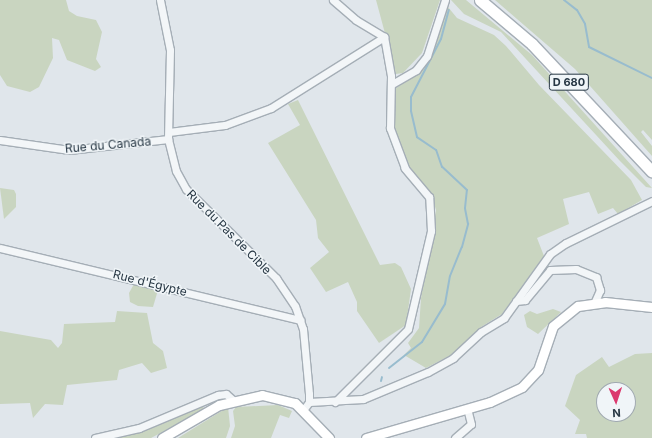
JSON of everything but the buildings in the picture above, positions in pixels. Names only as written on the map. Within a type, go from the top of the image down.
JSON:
[{"type":"main road","name":"D 680","points":[[480,0],[532,44],[652,172]]},
{"type":"main road","points":[[366,438],[502,398],[532,379],[538,370],[554,326],[569,311],[595,301],[652,307]]},
{"type":"main road","points":[[162,438],[198,416],[233,400],[262,395],[276,396],[306,408],[330,438]]},
{"type":"street","name":"Rue du Pas de Cible","points":[[160,0],[170,50],[168,135],[174,166],[186,189],[276,278],[295,306],[300,320],[306,408]]},
{"type":"street","points":[[333,0],[356,20],[384,36],[392,84],[390,128],[405,168],[429,197],[431,231],[408,329],[335,402]]},
{"type":"street","points":[[392,84],[416,70],[427,56],[445,0]]},
{"type":"street","name":"Rue du Canada","points":[[0,140],[69,150],[225,125],[271,108],[384,36]]},
{"type":"street","points":[[306,408],[335,402],[363,399],[428,372],[453,358],[481,332],[504,318],[550,254],[566,243],[652,201]]},
{"type":"street","name":"Rue d'Égypte","points":[[0,248],[300,320]]},
{"type":"street","points":[[516,301],[525,300],[550,270],[576,269],[596,277],[600,290],[595,301]]},
{"type":"street","points":[[95,438],[139,428],[218,395],[226,394],[233,400]]},
{"type":"street","points":[[455,438],[472,422],[467,408]]},
{"type":"green space","points":[[0,0],[66,0],[69,11],[77,16],[96,20],[102,32],[96,59],[101,67],[95,71],[67,60],[59,40],[52,38],[53,58],[39,87],[30,92],[7,86],[0,75]]},
{"type":"green space","points":[[376,0],[440,0],[422,53],[403,73],[396,74]]},
{"type":"green space","points":[[451,0],[466,0],[532,55],[652,188],[646,187],[620,161],[501,32],[464,14]]},
{"type":"green space","points":[[495,0],[652,0],[652,140],[643,130],[641,132],[652,146],[652,156],[575,69]]},
{"type":"green space","points":[[448,7],[457,18],[494,35],[506,46],[539,85],[631,180],[642,200],[618,214],[613,208],[598,214],[589,192],[563,199],[569,224],[537,238],[544,256],[502,314],[481,327],[453,354],[426,368],[404,355],[411,348],[408,343],[419,328],[421,298],[436,210],[432,197],[411,170],[400,148],[395,128],[395,89],[424,68],[432,55]]},
{"type":"green space","points":[[298,100],[380,265],[395,263],[401,267],[411,289],[406,325],[379,343],[357,311],[357,302],[348,282],[326,292],[310,268],[329,252],[318,238],[316,220],[268,143],[300,125],[288,104]]},
{"type":"green space","points":[[0,188],[14,190],[16,194],[16,207],[4,219]]},
{"type":"green space","points":[[134,284],[158,290],[153,307],[138,306],[130,302],[129,293]]},
{"type":"green space","points":[[553,309],[561,312],[538,334],[527,327],[524,315],[530,311],[537,314]]},
{"type":"green space","points":[[117,311],[147,313],[153,343],[163,351],[167,368],[151,373],[142,363],[119,370],[117,380],[67,385],[63,405],[45,404],[33,418],[30,403],[0,404],[0,331],[51,340],[58,348],[62,343],[64,324],[115,322]]},
{"type":"green space","points":[[652,353],[652,438],[587,438],[586,434],[575,434],[580,420],[565,406],[576,375],[602,357],[609,367],[635,354]]},
{"type":"green space","points":[[203,405],[204,410],[151,438],[111,438],[140,432]]},
{"type":"green space","points":[[278,405],[292,411],[289,418],[280,415],[271,438],[231,438],[235,426],[233,411],[236,407]]},
{"type":"green space","points":[[228,407],[230,426],[226,438],[178,438]]},
{"type":"waterway","points":[[564,0],[577,10],[585,24],[589,47],[652,78]]},
{"type":"waterway","points":[[389,368],[422,342],[445,304],[450,276],[462,247],[468,224],[465,208],[467,190],[442,167],[436,150],[417,137],[411,111],[411,97],[441,39],[449,10]]},
{"type":"waterway","points":[[381,381],[382,377]]}]
